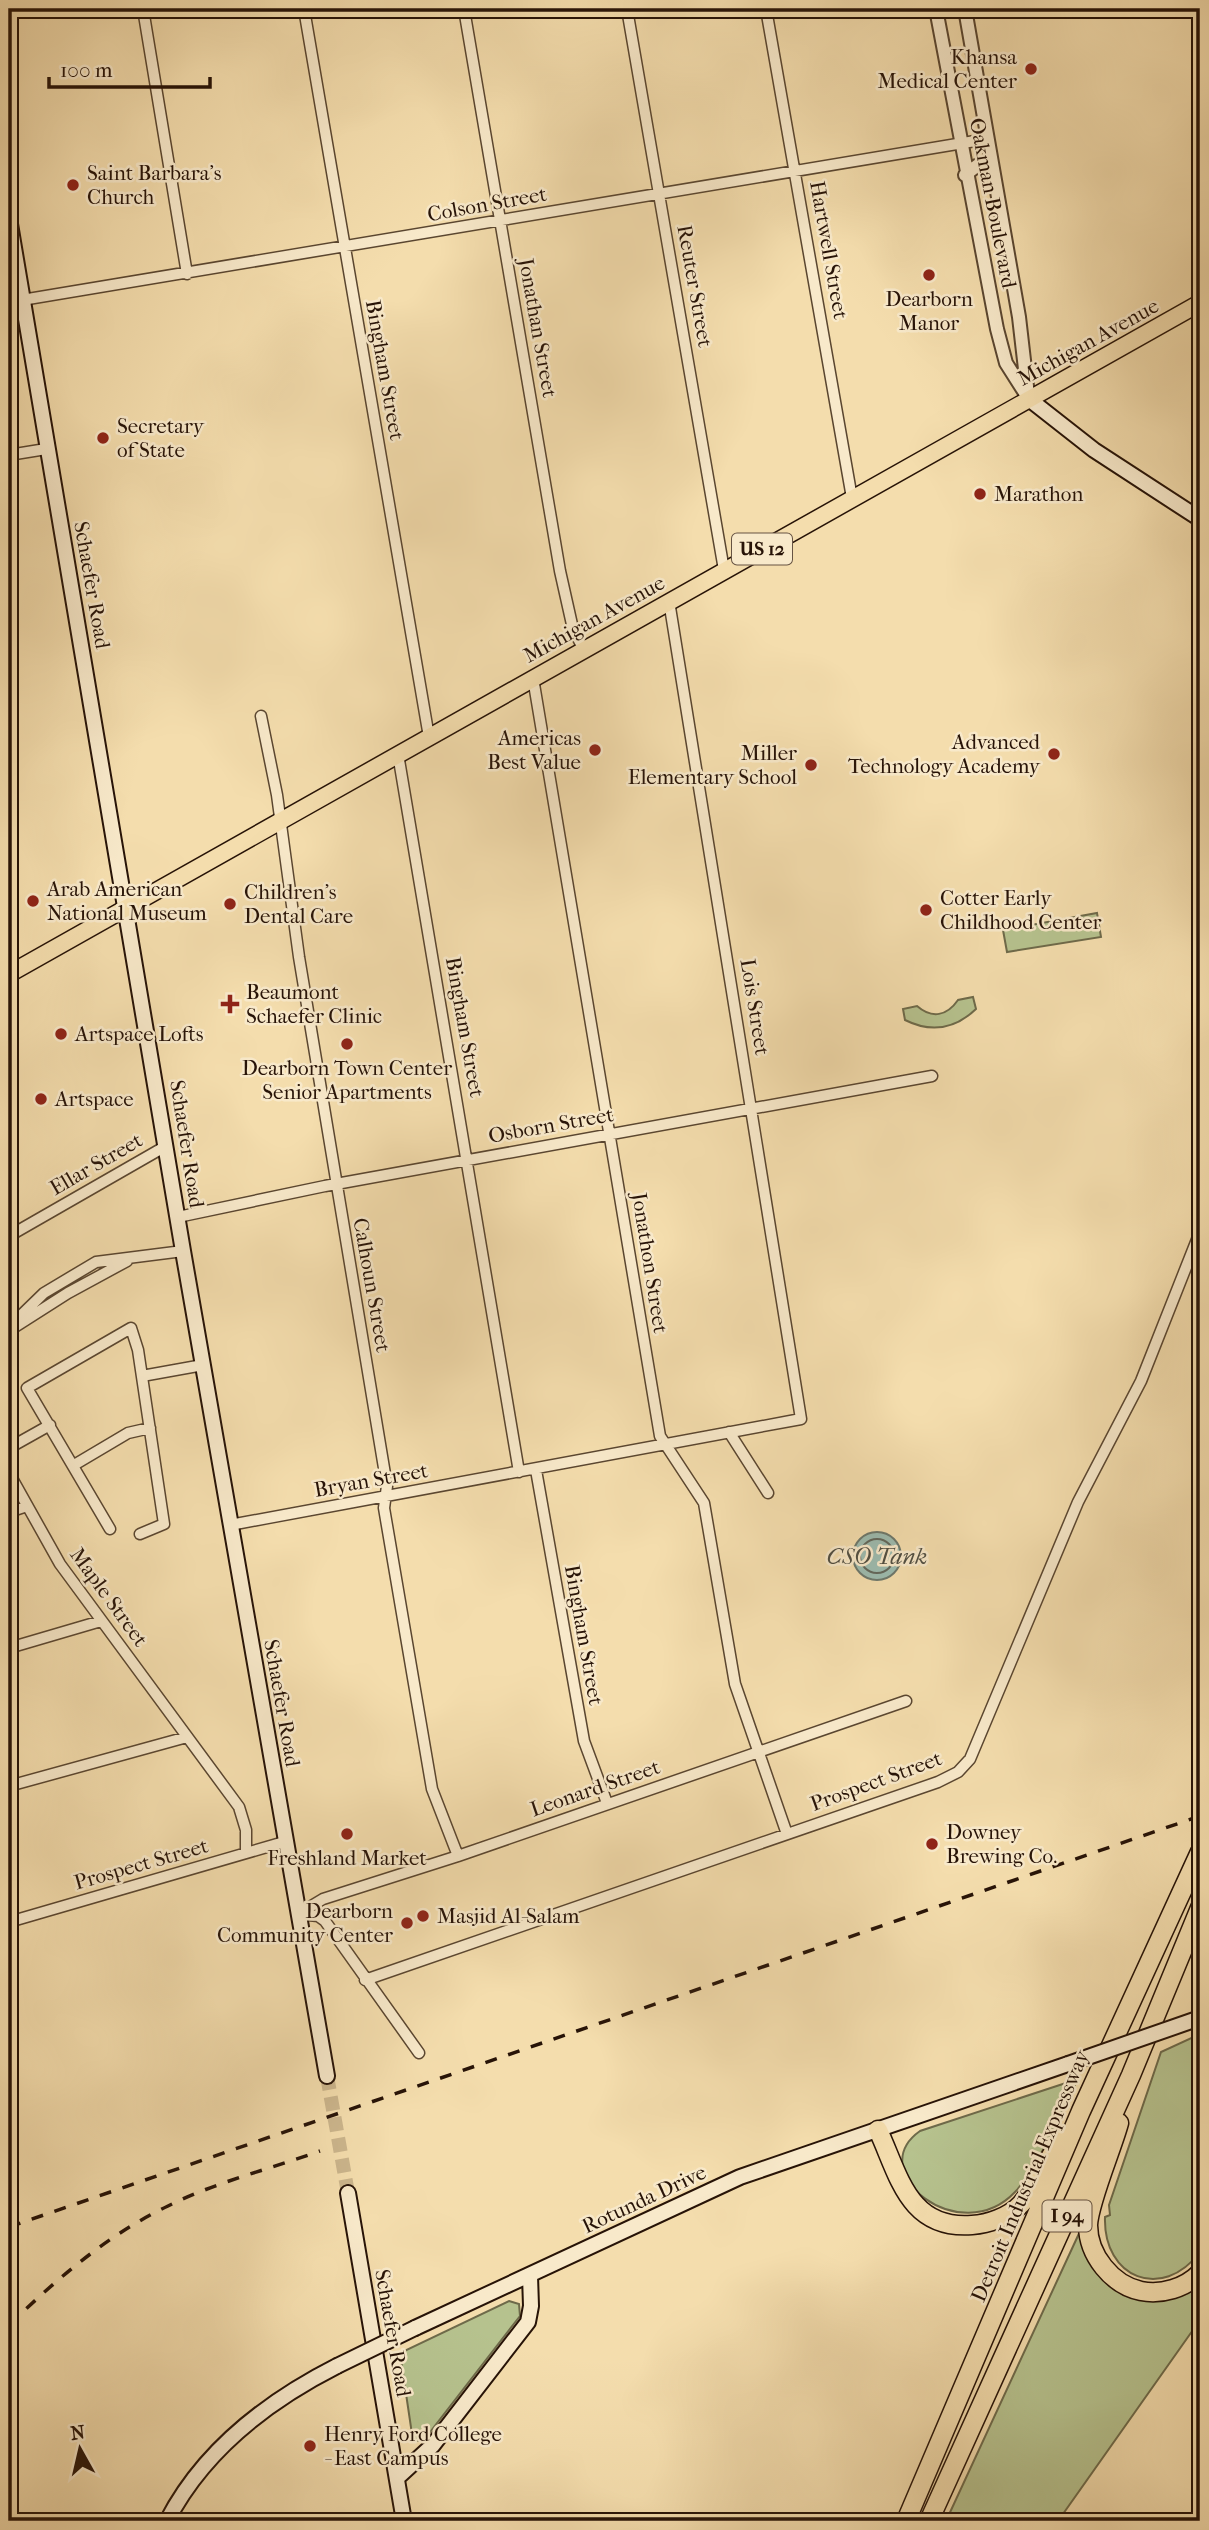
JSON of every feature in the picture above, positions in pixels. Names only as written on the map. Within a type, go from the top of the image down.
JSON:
[{"type":"highway","name":"Detroit Industrial Expressway","points":[[906,2521],[1081,2111],[1200,1852]]},
{"type":"highway","name":"I 94","points":[[929,2521],[1131,2075],[1200,1908]]},
{"type":"highway","points":[[1131,2075],[1088,2222],[1092,2247],[1102,2266],[1113,2277],[1140,2291],[1170,2291],[1200,2273]]},
{"type":"highway","points":[[878,2130],[912,2203],[942,2222],[980,2225],[999,2219],[1020,2205],[1081,2111]]},
{"type":"main road","name":"Schaefer Road","points":[[9,218],[183,1251],[327,2076]]},
{"type":"main road","name":"Michigan Avenue","points":[[9,974],[1200,303]]},
{"type":"main road","name":"Oakman Boulevard","points":[[1029,399],[1094,450],[1200,519]]},
{"type":"main road","name":"Rotunda Drive","points":[[167,2521],[197,2476],[253,2418],[285,2395],[337,2366],[415,2328],[740,2177],[1199,2019]]},
{"type":"main road","name":"Schaefer Road","points":[[348,2193],[404,2521]]},
{"type":"main road","points":[[397,2478],[433,2445],[528,2322],[531,2306],[530,2276]]},
{"type":"street","points":[[143,9],[187,274]]},
{"type":"street","name":"Bingham Street","points":[[304,9],[429,737]]},
{"type":"street","name":"Jonathan Street","points":[[464,9],[560,571],[573,629],[583,650]]},
{"type":"street","name":"Reuter Street","points":[[627,9],[724,570]]},
{"type":"street","name":"Hartwell Street","points":[[766,9],[852,498]]},
{"type":"street","name":"Oakman Boulevard","points":[[936,9],[965,175],[1006,363],[1029,399]]},
{"type":"street","name":"Oakman Boulevard","points":[[965,9],[1019,317],[1029,399]]},
{"type":"street","name":"Colson Street","points":[[22,300],[987,139]]},
{"type":"street","points":[[965,175],[978,165],[992,172]]},
{"type":"street","points":[[9,455],[46,449]]},
{"type":"street","name":"Lois Street","points":[[669,601],[801,1419],[729,1433]]},
{"type":"street","name":"Jonathon Street","points":[[533,678],[663,1444],[704,1503],[735,1684],[787,1834]]},
{"type":"street","name":"Calhoun Street","points":[[261,716],[387,1486],[384,1508],[432,1789],[458,1856]]},
{"type":"street","name":"Bingham Street","points":[[398,754],[469,1160],[519,1472]]},
{"type":"street","name":"Osborn Street","points":[[178,1217],[233,1203],[932,1076]]},
{"type":"street","name":"Ellar Street","points":[[9,1236],[166,1146]]},
{"type":"street","name":"Prospect Street","points":[[365,1980],[938,1782],[958,1772],[970,1760],[1079,1502],[1141,1381],[1200,1232]]},
{"type":"street","points":[[9,1329],[130,1259],[183,1251]]},
{"type":"street","points":[[110,1530],[27,1388],[131,1328],[142,1376],[164,1524],[141,1534]]},
{"type":"street","points":[[142,1376],[203,1365]]},
{"type":"street","points":[[9,1448],[50,1425]]},
{"type":"street","points":[[74,1465],[128,1433],[150,1428]]},
{"type":"street","points":[[536,1471],[729,1433],[768,1493]]},
{"type":"street","name":"Bingham Street","points":[[536,1471],[583,1741],[607,1804]]},
{"type":"street","name":"Bryan Street","points":[[230,1525],[536,1471]]},
{"type":"street","name":"Maple Street","points":[[9,1473],[60,1564],[239,1807],[246,1830],[246,1853]]},
{"type":"street","points":[[9,1511],[27,1506]]},
{"type":"street","points":[[9,1648],[102,1620]]},
{"type":"street","name":"Leonard Street","points":[[298,1914],[323,1899],[458,1856],[905,1701]]},
{"type":"street","points":[[9,1786],[187,1737]]},
{"type":"street","name":"Prospect Street","points":[[9,1922],[285,1842]]},
{"type":"street","points":[[298,1914],[318,1916],[325,1921],[419,2053]]},
{"type":"green space","points":[[1097,913],[1101,937],[1007,952],[1003,930]]},
{"type":"green space","points":[[973,997],[976,1009],[951,1025],[933,1028],[905,1020],[903,1009],[917,1006],[928,1013],[939,1014],[949,1010],[958,1000]]},
{"type":"green space","points":[[1200,2034],[1200,2252],[1185,2267],[1169,2276],[1153,2279],[1138,2276],[1124,2268],[1114,2255],[1107,2238],[1105,2217],[1110,2215],[1109,2205],[1161,2052]]},
{"type":"green space","points":[[1078,2079],[1049,2139],[1024,2182],[993,2208],[969,2213],[945,2209],[925,2199],[910,2184],[903,2166],[905,2148],[920,2131]]},
{"type":"green space","points":[[1082,2227],[1093,2264],[1103,2278],[1118,2291],[1200,2283],[1200,2320],[1058,2521],[946,2521]]},
{"type":"green space","points":[[509,2301],[519,2304],[520,2316],[427,2436],[422,2441],[413,2441],[400,2353]]},
{"type":"water","name":"CSO Tank","points":[[877,1532],[894,1539],[901,1556],[894,1573],[877,1580],[860,1573],[853,1556],[860,1539]]},
{"type":"tunnel","points":[[327,2076],[348,2193]]},
{"type":"railway","points":[[9,2227],[1200,1816]]},
{"type":"railway","points":[[9,2325],[84,2259],[124,2230],[205,2190],[320,2151]]},
{"type":"place","name":"Khansa Medical Center","points":[[1031,69]]},
{"type":"place","name":"Saint Barbara's Church","points":[[73,185]]},
{"type":"place","name":"Dearborn Manor","points":[[929,275]]},
{"type":"place","name":"Secretary of State","points":[[103,438]]},
{"type":"place","name":"Marathon","points":[[980,494]]},
{"type":"place","name":"Americas Best Value","points":[[595,750]]},
{"type":"place","name":"Advanced Technology Academy","points":[[1054,754]]},
{"type":"place","name":"Miller Elementary School","points":[[811,765]]},
{"type":"place","name":"Arab American National Museum","points":[[33,901]]},
{"type":"place","name":"Children's Dental Care","points":[[230,904]]},
{"type":"place","name":"Cotter Early Childhood Center","points":[[926,910]]},
{"type":"place","name":"Beaumont Schaefer Clinic","points":[[230,1004]]},
{"type":"place","name":"Artspace Lofts","points":[[61,1034]]},
{"type":"place","name":"Dearborn Town Center Senior Apartments","points":[[347,1044]]},
{"type":"place","name":"Artspace","points":[[41,1099]]},
{"type":"place","name":"Freshland Market","points":[[347,1834]]},
{"type":"place","name":"Downey Brewing Co.","points":[[932,1844]]},
{"type":"place","name":"Masjid Al-Salam","points":[[423,1916]]},
{"type":"place","name":"Dearborn Community Center","points":[[407,1923]]},
{"type":"place","name":"Henry Ford College - East Campus","points":[[310,2446]]}]
